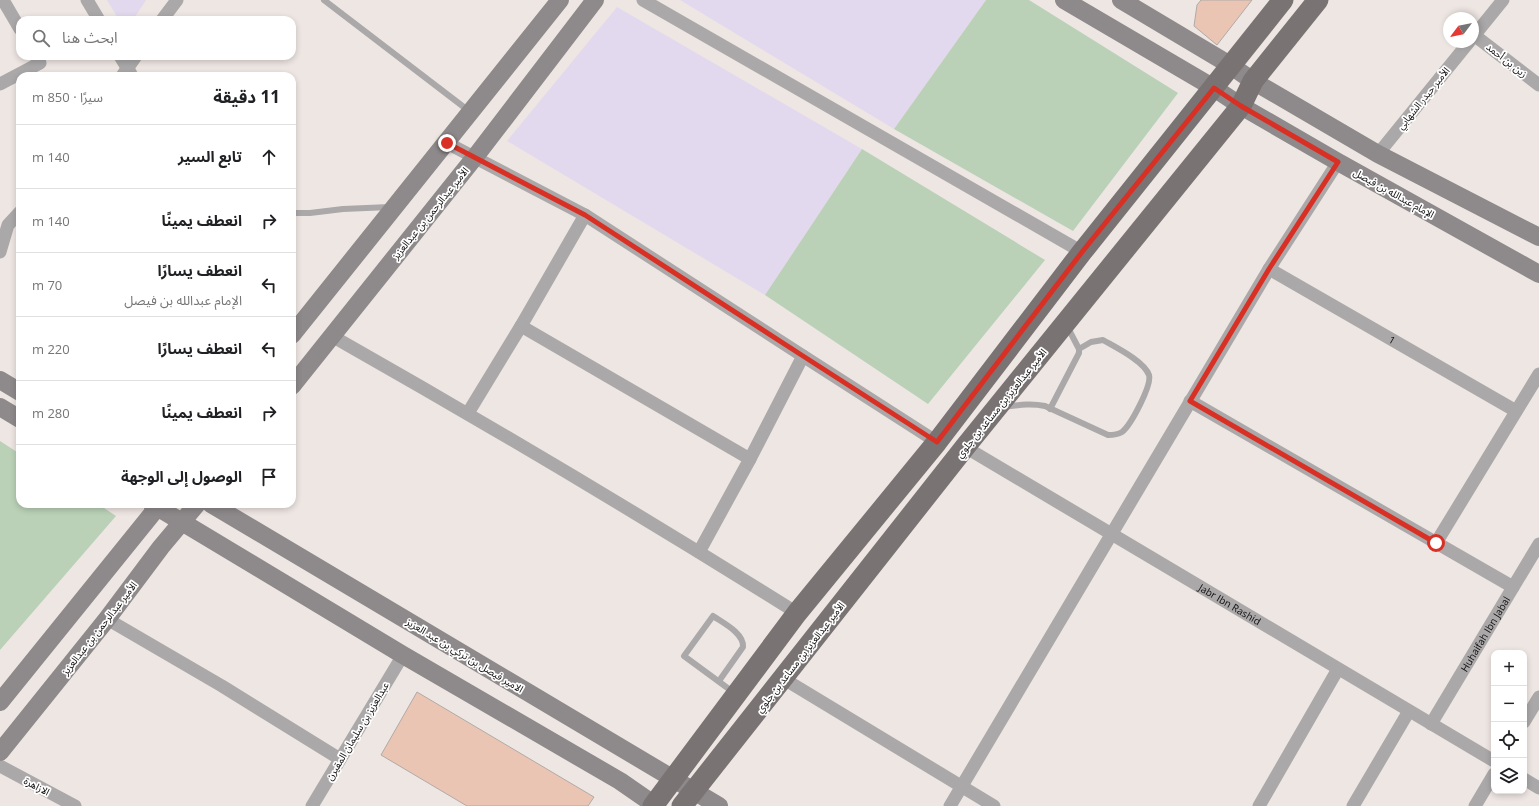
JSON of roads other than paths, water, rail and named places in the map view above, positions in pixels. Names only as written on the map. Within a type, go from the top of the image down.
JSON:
[{"type":"main road","points":[[654,806],[797,613],[937,442],[1082,252],[1283,0]]},
{"type":"main road","name":"الأمير عبدالعزيز بن مساعد بن جلوي","points":[[687,798],[784,678],[965,447],[1241,106],[1253,81],[1318,0]]},
{"type":"street","points":[[3,0],[16,22]]},
{"type":"street","points":[[87,0],[97,16]]},
{"type":"street","points":[[165,16],[176,0]]},
{"type":"street","points":[[296,328],[394,206],[447,143],[560,0]]},
{"type":"street","name":"الأمير عبدالرحمن بن عبدالعزيز","points":[[296,381],[475,157],[595,0]]},
{"type":"street","points":[[643,0],[1082,252]]},
{"type":"street","name":"الإمام عبدالله بن فيصل","points":[[1064,0],[1338,162],[1539,274]]},
{"type":"street","points":[[1121,0],[1230,65],[1253,81],[1378,154],[1539,237]]},
{"type":"street","name":"الأمير حيدر الشهابي","points":[[1479,29],[1503,0]]},
{"type":"street","name":"زين بن أحمد","points":[[1479,43],[1539,85]]},
{"type":"street","name":"الأمير حيدر الشهابي","points":[[1378,154],[1464,48]]},
{"type":"street","points":[[19,72],[38,60]]},
{"type":"street","points":[[122,60],[127,72]]},
{"type":"street","points":[[128,72],[134,60]]},
{"type":"street","points":[[0,84],[16,74]]},
{"type":"street","points":[[447,143],[585,215],[937,442]]},
{"type":"street","points":[[950,806],[1269,269],[1338,162]]},
{"type":"street","points":[[468,413],[521,326],[585,215]]},
{"type":"street","points":[[0,252],[4,227],[16,216]]},
{"type":"street","name":"1","points":[[1269,269],[1516,411]]},
{"type":"street","points":[[521,326],[750,459]]},
{"type":"street","points":[[332,336],[468,413],[699,552],[797,613]]},
{"type":"street","points":[[699,552],[750,459],[803,356]]},
{"type":"street","points":[[1436,543],[1539,374]]},
{"type":"street","points":[[0,380],[16,390]]},
{"type":"street","points":[[1190,401],[1513,587]]},
{"type":"street","points":[[0,406],[16,416]]},
{"type":"street","name":"Jabr Ibn Rashid","points":[[965,447],[1491,759]]},
{"type":"street","points":[[0,702],[154,508]]},
{"type":"street","points":[[161,508],[403,655],[620,781],[654,806]]},
{"type":"street","name":"الأمير عبدالرحمن بن عبدالعزيز","points":[[0,752],[107,619],[161,547],[194,508]]},
{"type":"street","name":"الامير فيصل بن تركي بن عبد العزيز","points":[[219,508],[673,779],[687,798],[719,806]]},
{"type":"street","name":"Huhaifah Ibn Jabal","points":[[1431,724],[1539,544]]},
{"type":"street","points":[[107,619],[222,686],[340,759]]},
{"type":"street","name":"عبدالعزيز بن سليمان المقيرن","points":[[312,806],[403,655]]},
{"type":"street","points":[[1259,806],[1338,669]]},
{"type":"street","points":[[784,678],[994,806]]},
{"type":"street","points":[[1527,717],[1539,697]]},
{"type":"street","points":[[1353,806],[1409,711]]},
{"type":"street","name":"الازاهرة","points":[[0,766],[75,806]]},
{"type":"street","points":[[1475,806],[1491,779]]},
{"type":"street","points":[[1527,781],[1539,788]]},
{"type":"lane","points":[[324,0],[471,112]]},
{"type":"lane","points":[[296,213],[394,206]]},
{"type":"lane","points":[[1050,409],[1078,356],[1079,349],[1066,323]]},
{"type":"lane","points":[[997,408],[1022,404],[1034,404],[1050,409],[1108,435],[1116,435],[1121,433],[1128,426],[1146,391],[1149,376],[1140,364],[1103,340],[1091,342],[1079,349]]},
{"type":"lane","points":[[719,681],[743,647],[743,641],[739,635],[713,616],[684,656],[736,694]]}]
